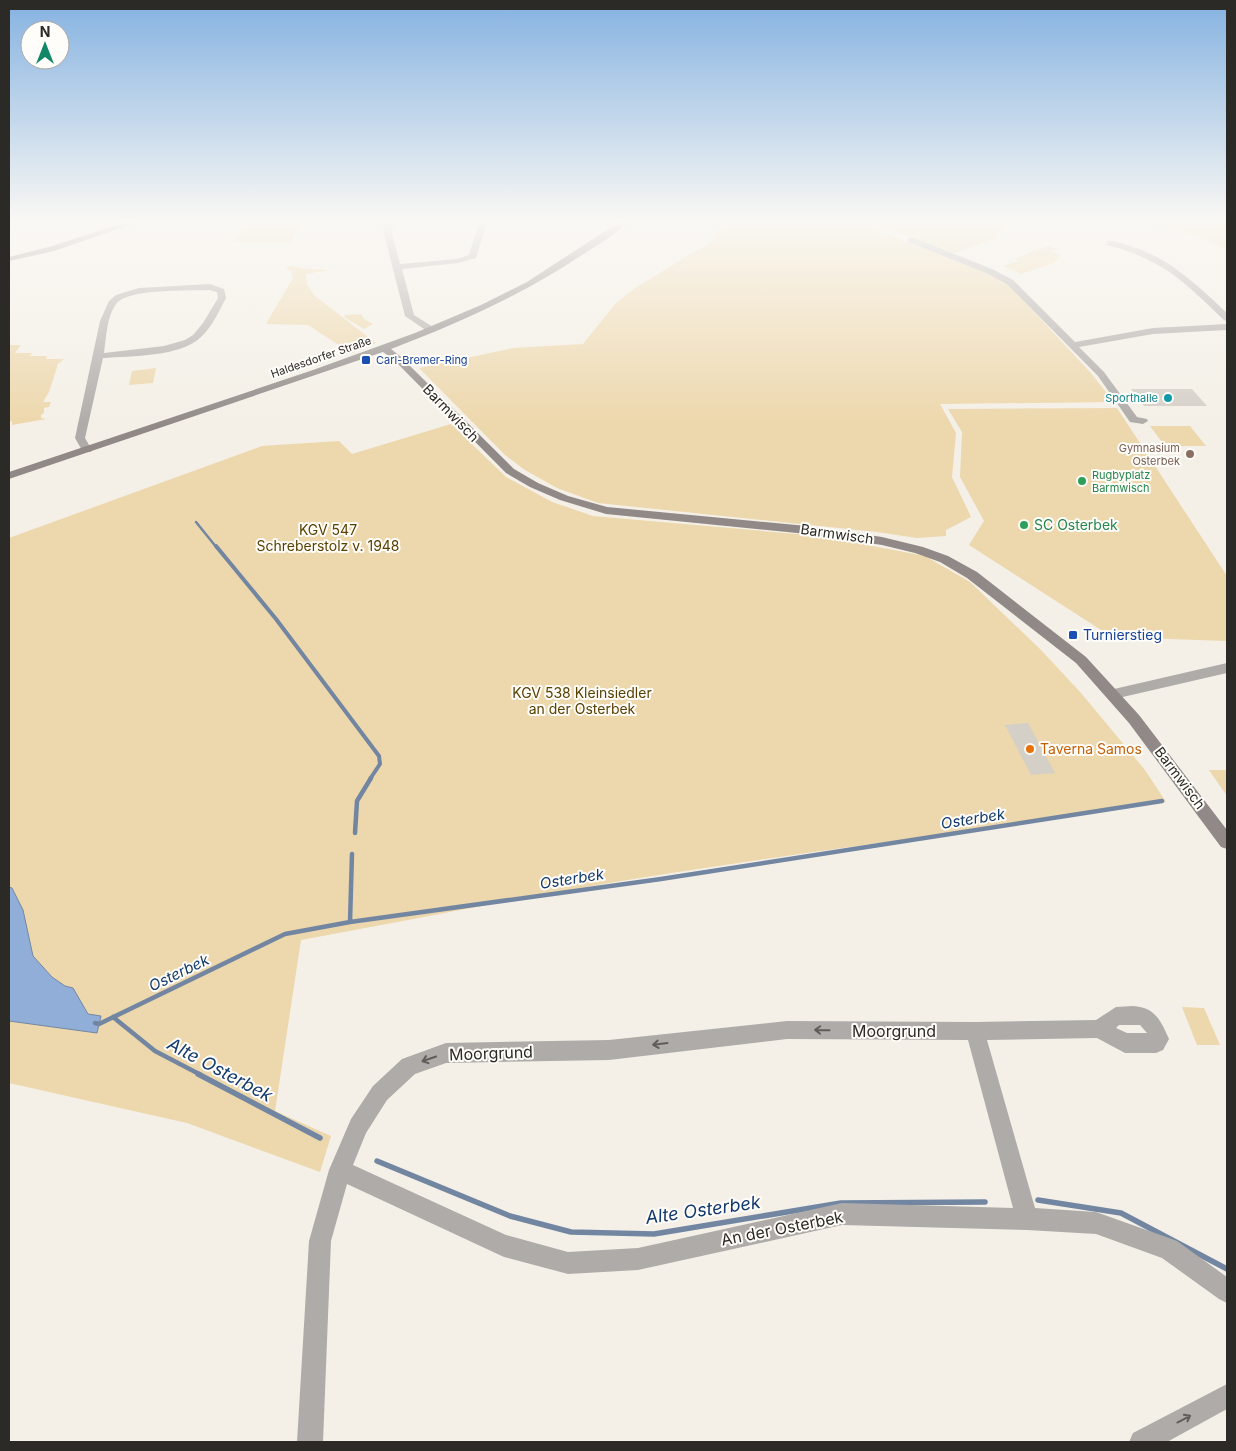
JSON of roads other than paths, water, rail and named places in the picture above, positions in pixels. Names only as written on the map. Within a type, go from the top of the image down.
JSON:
[{"type":"street","points":[[87,450],[80,438],[99,356],[106,310],[113,300],[139,291],[162,290]]},
{"type":"street","points":[[99,356],[160,349],[189,341],[197,336],[222,298],[221,291],[217,290]]},
{"type":"street","points":[[403,290],[410,316],[416,322],[430,329]]},
{"type":"street","name":"Haldesdorfer Straße","points":[[9,476],[384,348],[518,290]]},
{"type":"street","points":[[1018,290],[1101,374],[1134,420],[1143,421]]},
{"type":"street","points":[[1197,290],[1227,318]]},
{"type":"street","points":[[1073,345],[1153,331],[1227,326]]},
{"type":"street","name":"Barmwisch","points":[[384,348],[397,358],[510,471],[534,485],[564,498],[606,510],[807,530],[882,541],[920,550],[972,575],[1081,660],[1114,694],[1169,763],[1227,842]]},
{"type":"street","points":[[1114,694],[1227,668]]},
{"type":"street","name":"Moorgrund","points":[[310,1442],[320,1241],[340,1170],[358,1126],[380,1093],[409,1066],[446,1053],[609,1050],[787,1030],[975,1031],[1099,1029]]},
{"type":"street","points":[[975,1031],[1027,1219]]},
{"type":"street","name":"An der Osterbek","points":[[340,1170],[504,1246],[568,1263],[638,1259],[842,1214],[1027,1219],[1096,1223],[1169,1249],[1227,1291]]},
{"type":"street","points":[[1142,1442],[1227,1396]]},
{"type":"water","points":[[9,887],[12,888],[23,910],[33,956],[52,977],[65,986],[73,988],[88,1014],[101,1016],[97,1033],[9,1021]]},
{"type":"waterway","points":[[196,522],[217,548]]},
{"type":"waterway","points":[[216,546],[276,619],[379,756],[380,764],[370,779]]},
{"type":"waterway","points":[[355,833],[357,801],[371,778]]},
{"type":"waterway","name":"Osterbek","points":[[350,922],[661,879],[1162,801]]},
{"type":"waterway","points":[[350,922],[352,854]]},
{"type":"waterway","name":"Osterbek","points":[[113,1017],[285,934],[350,922]]},
{"type":"waterway","name":"Osterbek","points":[[95,1023],[99,1024],[113,1017]]},
{"type":"waterway","name":"Alte Osterbek","points":[[113,1017],[155,1051],[201,1075]]},
{"type":"waterway","name":"Alte Osterbek","points":[[198,1074],[320,1138]]},
{"type":"waterway","name":"Alte Osterbek","points":[[377,1161],[510,1216],[571,1232],[654,1234],[841,1203],[985,1202]]},
{"type":"waterway","name":"Alte Osterbek","points":[[1038,1200],[1121,1213],[1227,1269]]},
{"type":"place","name":"Carl-Bremer-Ring","points":[[366,360]]},
{"type":"place","name":"Sporthalle","points":[[1168,398]]},
{"type":"place","name":"Gymnasium Osterbek","points":[[1190,454]]},
{"type":"place","name":"Rugbyplatz Barmwisch","points":[[1082,481]]},
{"type":"place","name":"SC Osterbek","points":[[1024,525]]},
{"type":"place","name":"Turnierstieg","points":[[1073,635]]},
{"type":"place","name":"Taverna Samos","points":[[1030,749]]},
{"type":"park label","name":"KGV 547 Schreberstolz v. 1948","points":[[328,538]]},
{"type":"park label","name":"KGV 538 Kleinsiedler an der Osterbek","points":[[582,702]]}]
